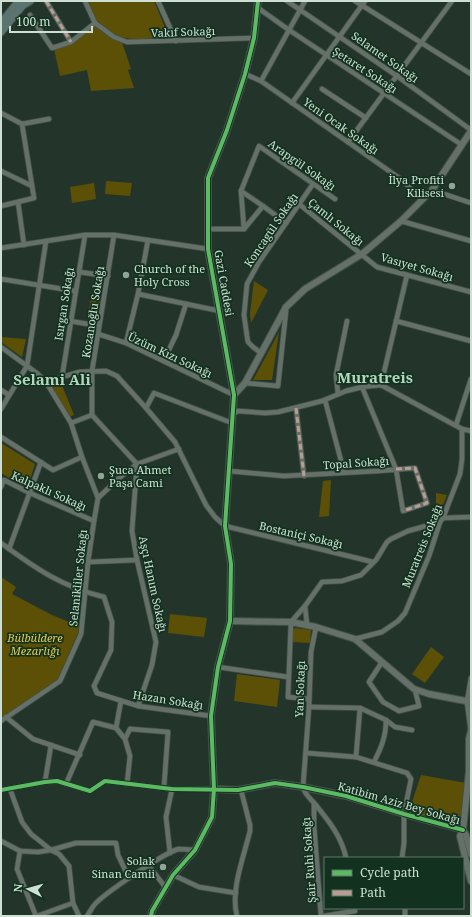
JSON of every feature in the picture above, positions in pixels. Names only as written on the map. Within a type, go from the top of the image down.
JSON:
[{"type":"main road","points":[[1,23],[23,2]]},
{"type":"main road","points":[[1,32],[23,2]]},
{"type":"street","points":[[46,1],[70,42]]},
{"type":"street","name":"Vakıf Sokağı","points":[[85,1],[95,23],[114,37],[127,42],[254,38]]},
{"type":"street","points":[[158,1],[176,41]]},
{"type":"street","name":"Gazi Caddesi","points":[[150,916],[174,875],[195,850],[212,817],[214,789],[211,716],[218,667],[230,621],[231,564],[225,526],[234,395],[208,249],[208,178],[227,130],[245,74],[254,38],[258,1]]},
{"type":"street","name":"Selamet Sokağı","points":[[287,1],[397,76],[471,131]]},
{"type":"street","points":[[261,81],[304,1]]},
{"type":"street","points":[[355,1],[364,3],[421,43],[471,74]]},
{"type":"street","points":[[348,142],[452,1]]},
{"type":"street","points":[[292,103],[364,3]]},
{"type":"street","name":"Şetaret Sokağı","points":[[258,8],[462,145]]},
{"type":"street","points":[[30,15],[52,48],[70,42],[95,23]]},
{"type":"street","name":"Yeni Ocak Sokağı","points":[[245,74],[261,81],[402,180],[421,199]]},
{"type":"street","points":[[322,89],[366,118]]},
{"type":"street","points":[[1,113],[22,124],[49,119]]},
{"type":"street","points":[[1,206],[34,198],[22,124]]},
{"type":"street","points":[[234,395],[244,384],[286,307],[305,289],[362,254],[401,221],[421,199],[432,190],[471,131]]},
{"type":"street","name":"Arapgül Sokağı","points":[[241,191],[259,146],[335,199]]},
{"type":"street","points":[[1,171],[32,186]]},
{"type":"street","name":"Koncagül Sokağı","points":[[261,352],[248,342],[244,315],[247,284],[259,262],[313,184]]},
{"type":"street","points":[[432,190],[471,203]]},
{"type":"street","points":[[241,191],[244,229]]},
{"type":"street","points":[[241,191],[286,223]]},
{"type":"street","points":[[18,202],[24,245]]},
{"type":"street","name":"Çamlı Sokağı","points":[[299,204],[362,254]]},
{"type":"street","points":[[244,229],[263,206]]},
{"type":"street","points":[[401,221],[471,241]]},
{"type":"street","points":[[209,229],[244,229]]},
{"type":"street","points":[[1,248],[85,235],[114,235],[208,249]]},
{"type":"street","name":"Isırgan Sokağı","points":[[62,377],[85,235]]},
{"type":"street","name":"Kozanoğlu Sokağı","points":[[92,415],[92,371],[114,235]]},
{"type":"street","points":[[126,343],[138,294],[148,240]]},
{"type":"street","points":[[1,409],[27,366],[46,241]]},
{"type":"street","name":"Vasıyet Sokağı","points":[[362,254],[377,267],[471,292]]},
{"type":"street","points":[[79,272],[108,276]]},
{"type":"street","points":[[381,385],[407,275]]},
{"type":"street","points":[[1,279],[75,292]]},
{"type":"street","points":[[138,294],[220,311]]},
{"type":"street","points":[[164,360],[176,335],[186,304]]},
{"type":"street","points":[[244,384],[278,386],[286,307]]},
{"type":"street","points":[[70,321],[99,326]]},
{"type":"street","points":[[338,394],[336,375],[347,321]]},
{"type":"street","points":[[396,321],[471,341]]},
{"type":"street","name":"Üzüm Kızı Sokağı","points":[[98,334],[126,343],[164,360],[234,395]]},
{"type":"street","points":[[1,347],[38,374],[46,382],[71,423],[98,498],[137,464],[179,449]]},
{"type":"street","points":[[46,382],[79,372],[106,371],[117,376],[175,442],[206,505],[215,517],[225,526]]},
{"type":"street","points":[[456,426],[471,378]]},
{"type":"street","points":[[233,414],[238,411],[278,412],[325,400],[338,394],[362,387],[381,385],[456,426],[471,431]]},
{"type":"street","name":"Topal Sokağı","points":[[229,471],[284,476],[304,476],[396,469],[362,387]]},
{"type":"street","points":[[1,390],[9,395]]},
{"type":"street","points":[[146,408],[154,393],[232,423]]},
{"type":"street","points":[[325,400],[344,472]]},
{"type":"street","points":[[296,408],[304,476]]},
{"type":"street","points":[[71,423],[92,415],[137,464]]},
{"type":"street","name":"Muratreis Sokağı","points":[[355,639],[382,632],[398,621],[405,613],[429,556],[441,520],[460,474],[462,459],[462,429]]},
{"type":"street","points":[[1,437],[53,470],[82,457]]},
{"type":"street","points":[[9,548],[41,462]]},
{"type":"street","name":"Aşçı Hanım Sokağı","points":[[137,464],[132,530],[137,560],[156,642],[152,665],[138,706]]},
{"type":"street","points":[[415,468],[427,503],[403,511],[396,469],[415,468]]},
{"type":"street","name":"Kalpaklı Sokağı","points":[[1,487],[4,480],[94,521]]},
{"type":"street","name":"Selanikliler Sokağı","points":[[1,721],[60,681],[81,634],[88,562],[98,498]]},
{"type":"street","points":[[309,699],[288,697],[291,622],[305,606],[322,582],[342,581],[361,575],[376,560],[387,542],[408,531],[441,520],[471,517]]},
{"type":"street","name":"Bostaniçi Sokağı","points":[[225,526],[373,562]]},
{"type":"street","points":[[1,543],[43,572],[66,585],[85,592]]},
{"type":"street","points":[[88,562],[137,560]]},
{"type":"street","name":"Hazan Sokağı","points":[[85,592],[104,597],[112,622],[110,650],[94,686],[98,693],[138,706],[211,716]]},
{"type":"street","points":[[305,606],[307,625]]},
{"type":"street","points":[[230,621],[291,622],[316,627],[355,639],[415,690],[469,702]]},
{"type":"street","name":"Yan Sokağı","points":[[303,787],[309,707],[311,652],[316,627]]},
{"type":"street","points":[[382,662],[369,682],[383,702],[398,711],[418,706],[415,690]]},
{"type":"street","points":[[218,667],[288,677]]},
{"type":"street","points":[[471,678],[469,702],[471,732],[469,772],[463,830],[460,836],[471,881]]},
{"type":"street","points":[[116,728],[121,701]]},
{"type":"street","points":[[309,707],[360,708],[386,720],[395,727],[412,730]]},
{"type":"street","points":[[356,757],[360,708]]},
{"type":"street","points":[[6,717],[33,739],[80,755]]},
{"type":"street","points":[[374,762],[382,746],[386,733],[386,720]]},
{"type":"street","points":[[66,784],[80,755],[93,722],[116,728],[125,739],[130,756],[127,784]]},
{"type":"street","points":[[125,739],[130,729],[168,732],[164,787]]},
{"type":"street","points":[[45,782],[51,745]]},
{"type":"street","points":[[306,753],[356,757],[407,773],[411,780],[404,814],[404,843],[402,857]]},
{"type":"street","name":"Katibim Aziz Bey Sokağı","points":[[1,790],[45,782],[57,782],[90,791],[105,781],[172,789],[241,790],[275,783],[346,796],[463,830]]},
{"type":"street","points":[[303,787],[305,794],[337,834],[344,848],[346,857]]},
{"type":"street","points":[[10,789],[22,822],[30,834],[51,850],[60,854],[69,866],[73,903],[79,916]]},
{"type":"street","points":[[170,853],[166,817],[172,789]]},
{"type":"street","points":[[237,916],[235,908],[236,893],[250,831],[250,824],[241,790]]},
{"type":"street","name":"Şair Ruhi Sokağı","points":[[314,804],[314,826],[323,916]]},
{"type":"street","points":[[463,830],[466,835],[471,854]]},
{"type":"street","points":[[1,841],[20,851],[38,852],[76,843],[116,843],[118,854],[129,878]]},
{"type":"street","points":[[87,916],[96,903],[129,878],[148,866],[170,853],[179,850],[195,850]]},
{"type":"street","points":[[20,851],[17,869],[37,916],[48,914],[73,903]]},
{"type":"street","points":[[148,866],[166,888]]},
{"type":"street","points":[[174,875],[199,887],[236,893]]},
{"type":"street","points":[[323,916],[354,912]]},
{"type":"green space","points":[[88,1],[154,1],[169,37],[132,39],[115,35],[97,21]]},
{"type":"green space","points":[[95,25],[122,42],[131,69],[128,70],[134,88],[91,91],[87,70],[60,76],[54,49]]},
{"type":"green space","points":[[106,181],[132,183],[130,196],[105,194]]},
{"type":"green space","points":[[94,183],[96,199],[72,203],[70,187]]},
{"type":"green space","points":[[254,281],[268,290],[251,323],[250,313]]},
{"type":"green space","points":[[91,297],[101,298],[98,318],[88,316]]},
{"type":"green space","points":[[279,332],[272,380],[253,380]]},
{"type":"green space","points":[[1,337],[26,339],[22,357],[1,342]]},
{"type":"green space","points":[[61,383],[74,415],[69,417],[50,386]]},
{"type":"green space","points":[[1,443],[35,464],[27,489],[1,473]]},
{"type":"green space","points":[[331,480],[329,516],[319,517],[323,481]]},
{"type":"green space","points":[[436,493],[447,495],[443,505],[436,505]]},
{"type":"green space","name":"Bülbüldere Mezarlığı","points":[[1,577],[16,587],[12,594],[52,615],[79,626],[78,633],[58,679],[1,720]]},
{"type":"green space","points":[[170,614],[207,618],[204,637],[168,633]]},
{"type":"green space","points":[[293,629],[311,630],[310,643],[292,642]]},
{"type":"green space","points":[[431,647],[444,657],[425,683],[412,674]]},
{"type":"green space","points":[[237,674],[280,680],[277,707],[234,701]]},
{"type":"green space","points":[[421,775],[466,783],[459,827],[409,811]]},
{"type":"marked path","points":[[46,1],[71,42]]},
{"type":"marked path","points":[[296,408],[304,476]]},
{"type":"marked path","points":[[396,469],[415,468],[427,503],[403,511]]},
{"type":"cycle path","points":[[151,916],[152,911],[173,875],[195,850],[212,817],[214,789],[211,716],[218,667],[230,621],[231,564],[225,526],[234,395],[208,249],[208,178],[227,130],[245,74],[254,38],[258,1]]},
{"type":"cycle path","points":[[1,790],[57,781],[90,791],[105,781],[172,789],[238,790],[275,783],[346,796],[463,830]]},
{"type":"place","name":"İlya Profiti Kilisesi","points":[[452,186]]},
{"type":"place","name":"Church of the Holy Cross","points":[[126,275]]},
{"type":"place","name":"Şuca Ahmet Paşa Cami","points":[[101,476]]},
{"type":"place","name":"Solak Sinan Camii","points":[[163,867]]},
{"type":"district","name":"Muratreis","points":[[375,378]]},
{"type":"district","name":"Selami Ali","points":[[52,380]]}]
